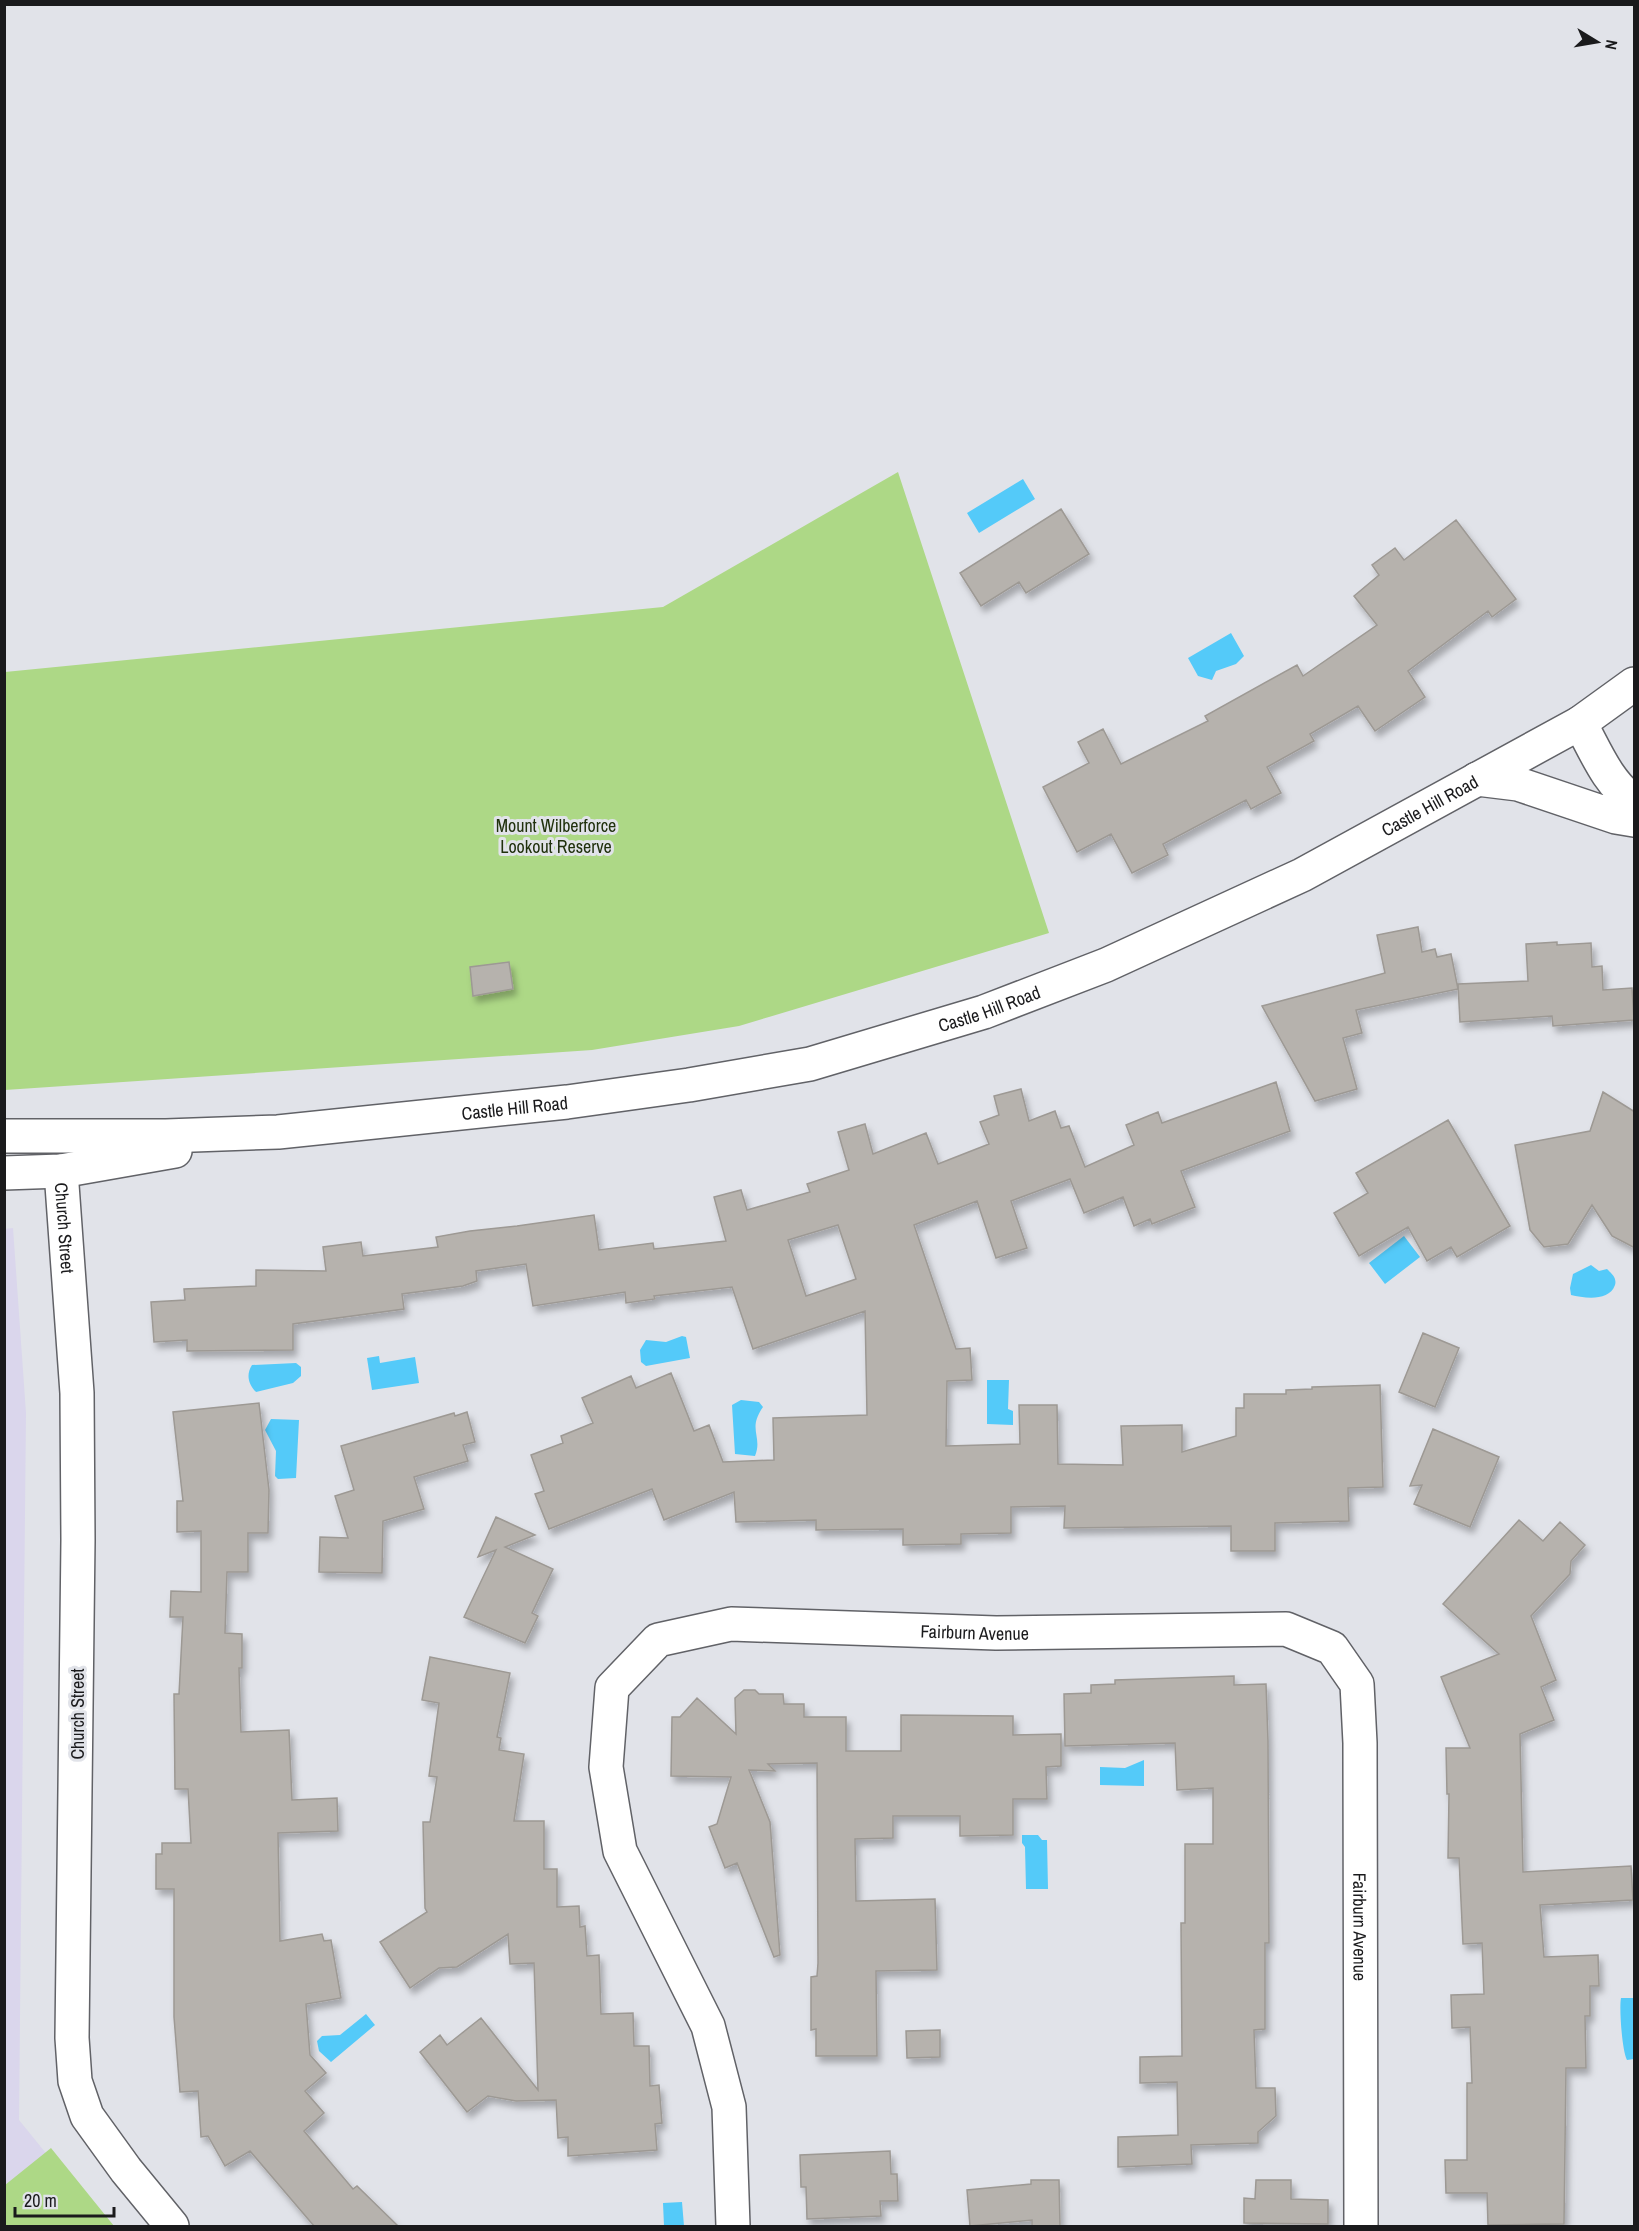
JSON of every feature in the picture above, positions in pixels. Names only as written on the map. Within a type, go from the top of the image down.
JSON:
[{"type":"street","name":"Castle Hill Road","points":[[4,1173],[61,1171],[278,1132],[567,1102],[689,1085],[810,1064],[984,1012],[1106,965],[1302,875],[1580,723],[1635,684]]},
{"type":"street","points":[[1580,723],[1607,773],[1624,795],[1635,801]]},
{"type":"street","points":[[1477,779],[1518,784],[1616,817],[1635,820]]},
{"type":"street","name":"Castle Hill Road","points":[[4,1136],[278,1132]]},
{"type":"street","name":"Church Street","points":[[58,1136],[77,1393],[78,1552],[72,2038],[75,2080],[87,2116],[126,2170],[172,2226]]},
{"type":"street","points":[[4,1197],[61,1171]]},
{"type":"street","name":"Fairburn Avenue","points":[[733,2226],[729,2106],[708,2026],[620,1851],[606,1767],[612,1688],[658,1640],[731,1624],[996,1633],[1286,1629],[1332,1648],[1357,1684],[1360,1743],[1361,2226]]},
{"type":"shaded area","points":[[13,1228],[26,1413],[19,2120],[105,2226],[5,2226],[4,1229]]},
{"type":"green space","name":"Mount Wilberforce Lookout Reserve","points":[[898,472],[1049,933],[739,1026],[592,1050],[5,1090],[5,672],[663,607]]},
{"type":"green space","points":[[51,2148],[114,2226],[5,2226],[5,2185]]},
{"type":"water","points":[[1023,479],[1035,499],[979,533],[967,513]]},
{"type":"water","points":[[1231,633],[1244,656],[1236,664],[1216,671],[1212,680],[1198,676],[1188,658]]},
{"type":"water","points":[[1404,1236],[1420,1257],[1385,1284],[1369,1263]]},
{"type":"water","points":[[1591,1265],[1599,1271],[1607,1269],[1612,1274],[1615,1278],[1615,1285],[1612,1290],[1596,1297],[1571,1295],[1573,1274]]},
{"type":"water","points":[[682,1336],[686,1337],[690,1358],[646,1366],[641,1362],[640,1350],[646,1340],[666,1342]]},
{"type":"water","points":[[379,1356],[380,1363],[415,1357],[419,1383],[372,1390],[367,1358]]},
{"type":"water","points":[[296,1363],[301,1367],[301,1376],[293,1383],[256,1392],[251,1386],[249,1375],[252,1365]]},
{"type":"water","points":[[987,1380],[1009,1380],[1008,1409],[1013,1411],[1013,1425],[987,1424]]},
{"type":"water","points":[[741,1400],[759,1402],[763,1407],[756,1422],[755,1456],[735,1454],[732,1405]]},
{"type":"water","points":[[271,1419],[299,1420],[296,1478],[278,1479],[275,1476],[276,1451],[265,1430]]},
{"type":"water","points":[[1144,1760],[1144,1786],[1100,1785],[1100,1767],[1125,1768]]},
{"type":"water","points":[[1022,1835],[1038,1835],[1042,1840],[1047,1840],[1048,1889],[1026,1889],[1025,1847],[1022,1843]]},
{"type":"water","points":[[1621,1998],[1634,1998],[1634,2059],[1627,2060],[1625,2055],[1621,2029]]},
{"type":"water","points":[[366,2014],[375,2025],[331,2062],[319,2051],[317,2041],[322,2036],[340,2035]]},
{"type":"water","points":[[682,2202],[684,2226],[664,2226],[663,2203]]},
{"type":"building","points":[[1061,509],[1089,554],[1026,593],[1019,582],[981,606],[960,573]]},
{"type":"building","points":[[1456,520],[1516,599],[1492,617],[1488,611],[1408,671],[1425,697],[1375,731],[1358,706],[1310,734],[1314,741],[1267,767],[1281,793],[1251,809],[1246,800],[1163,844],[1168,855],[1132,873],[1111,834],[1077,852],[1043,787],[1089,763],[1078,742],[1103,729],[1121,764],[1208,721],[1205,716],[1297,665],[1303,676],[1377,625],[1354,596],[1379,575],[1372,565],[1395,548],[1404,560]]},
{"type":"building","points":[[1418,927],[1422,952],[1435,949],[1437,957],[1451,954],[1458,989],[1356,1010],[1362,1033],[1343,1038],[1357,1089],[1315,1101],[1262,1006],[1385,973],[1377,935]]},
{"type":"building","points":[[1557,942],[1557,945],[1591,943],[1592,967],[1602,966],[1603,990],[1632,988],[1634,1020],[1553,1026],[1552,1016],[1460,1022],[1458,984],[1528,981],[1526,944]]},
{"type":"building","points":[[509,962],[513,989],[473,996],[470,967]]},
{"type":"building","points":[[1276,1082],[1290,1131],[1181,1171],[1195,1207],[1152,1224],[1150,1219],[1134,1226],[1123,1197],[1084,1213],[1070,1179],[1011,1201],[1027,1248],[996,1258],[977,1201],[914,1225],[956,1349],[970,1348],[972,1380],[947,1381],[946,1446],[1020,1444],[1019,1405],[1057,1405],[1058,1464],[1123,1465],[1121,1426],[1182,1425],[1182,1452],[1236,1436],[1236,1408],[1244,1408],[1244,1394],[1286,1394],[1286,1390],[1312,1389],[1312,1387],[1380,1385],[1383,1487],[1348,1488],[1349,1521],[1275,1523],[1275,1551],[1231,1551],[1231,1526],[1064,1528],[1065,1506],[1011,1507],[1011,1533],[961,1534],[961,1544],[903,1545],[903,1529],[816,1530],[816,1520],[736,1522],[734,1492],[664,1520],[652,1489],[549,1529],[535,1494],[544,1491],[531,1455],[563,1443],[561,1436],[593,1423],[582,1398],[631,1376],[636,1388],[671,1373],[694,1431],[709,1425],[723,1462],[774,1460],[773,1418],[867,1415],[865,1311],[753,1349],[732,1287],[654,1296],[655,1299],[626,1303],[625,1292],[533,1306],[526,1264],[476,1271],[477,1281],[463,1286],[402,1294],[404,1309],[293,1324],[293,1350],[187,1351],[187,1340],[154,1342],[151,1302],[185,1300],[184,1289],[256,1286],[256,1270],[326,1271],[323,1247],[361,1242],[363,1256],[438,1247],[436,1237],[594,1215],[599,1250],[653,1243],[654,1249],[726,1241],[714,1197],[741,1190],[747,1210],[810,1192],[807,1184],[849,1170],[838,1132],[865,1124],[873,1154],[926,1133],[938,1164],[989,1144],[980,1122],[999,1115],[994,1096],[1021,1089],[1029,1121],[1055,1111],[1061,1128],[1069,1126],[1085,1167],[1134,1145],[1126,1125],[1158,1112],[1162,1123]],"holes":[[[838,1225],[856,1279],[806,1296],[788,1240]]]},
{"type":"building","points":[[1603,1092],[1635,1112],[1635,1248],[1612,1236],[1592,1205],[1568,1244],[1544,1247],[1530,1230],[1515,1145],[1590,1131]]},
{"type":"building","points":[[1448,1120],[1510,1226],[1457,1257],[1451,1247],[1427,1261],[1408,1227],[1359,1256],[1334,1213],[1368,1193],[1356,1173]]},
{"type":"building","points":[[1423,1333],[1459,1348],[1435,1407],[1399,1392]]},
{"type":"building","points":[[259,1403],[269,1490],[268,1533],[248,1533],[248,1572],[227,1572],[225,1633],[242,1634],[242,1668],[239,1668],[241,1732],[289,1730],[292,1800],[337,1798],[338,1831],[278,1833],[280,1941],[322,1934],[324,1941],[331,1940],[341,1998],[306,2004],[310,2055],[326,2073],[305,2091],[324,2113],[304,2131],[353,2189],[357,2186],[398,2226],[314,2226],[250,2151],[225,2166],[208,2136],[201,2137],[198,2091],[180,2092],[174,2017],[174,1889],[156,1889],[156,1854],[162,1854],[162,1843],[191,1843],[188,1789],[175,1789],[174,1694],[179,1694],[183,1617],[170,1617],[171,1591],[201,1592],[201,1531],[177,1532],[177,1501],[183,1501],[173,1412]]},
{"type":"building","points":[[467,1412],[475,1442],[463,1445],[468,1461],[414,1477],[424,1509],[383,1521],[382,1573],[319,1572],[320,1537],[348,1538],[335,1496],[354,1490],[341,1446],[454,1413],[455,1416]]},
{"type":"building","points":[[1433,1429],[1499,1457],[1470,1527],[1414,1504],[1422,1485],[1410,1486]]},
{"type":"building","points":[[496,1517],[535,1535],[505,1547],[553,1569],[532,1613],[538,1616],[525,1643],[464,1617],[496,1550],[478,1557]]},
{"type":"building","points":[[1519,1520],[1543,1541],[1560,1522],[1585,1545],[1571,1561],[1570,1574],[1531,1616],[1556,1680],[1541,1687],[1554,1720],[1520,1734],[1523,1872],[1631,1866],[1633,1900],[1540,1905],[1544,1957],[1598,1955],[1599,1986],[1590,1986],[1590,2016],[1585,2016],[1586,2068],[1566,2068],[1564,2224],[1488,2225],[1487,2193],[1446,2193],[1445,2160],[1467,2160],[1467,2083],[1472,2083],[1470,2027],[1452,2028],[1451,1995],[1484,1994],[1482,1943],[1463,1944],[1459,1858],[1448,1858],[1449,1794],[1447,1794],[1446,1748],[1470,1748],[1441,1677],[1499,1654],[1443,1604]]},
{"type":"building","points":[[430,1657],[510,1673],[497,1737],[501,1738],[499,1750],[524,1754],[514,1821],[544,1821],[544,1869],[557,1869],[557,1907],[579,1906],[580,1927],[585,1926],[587,1956],[599,1955],[601,2014],[633,2013],[634,2046],[649,2046],[650,2086],[659,2085],[662,2123],[655,2124],[657,2150],[568,2156],[568,2137],[558,2138],[556,2100],[516,2101],[488,2096],[467,2112],[420,2052],[440,2035],[447,2045],[481,2018],[538,2090],[534,1963],[510,1964],[508,1934],[457,1967],[439,1968],[410,1988],[380,1942],[427,1912],[425,1908],[423,1822],[430,1822],[437,1777],[429,1776],[439,1703],[422,1700]]},
{"type":"building","points":[[1234,1676],[1234,1685],[1266,1684],[1269,1943],[1265,1943],[1265,2029],[1254,2030],[1256,2088],[1275,2088],[1276,2116],[1258,2132],[1258,2143],[1191,2145],[1192,2164],[1118,2167],[1118,2137],[1178,2135],[1177,2082],[1140,2083],[1140,2057],[1182,2056],[1181,1923],[1185,1923],[1185,1844],[1213,1844],[1213,1788],[1177,1790],[1175,1743],[1065,1746],[1064,1694],[1091,1693],[1091,1685],[1115,1684],[1115,1680]]},
{"type":"building","points":[[744,1690],[755,1690],[759,1694],[783,1694],[784,1704],[804,1704],[804,1717],[846,1717],[846,1751],[901,1751],[901,1715],[1013,1716],[1013,1735],[1061,1734],[1061,1766],[1046,1767],[1047,1799],[1013,1799],[1013,1835],[960,1836],[960,1816],[893,1816],[893,1838],[855,1839],[856,1901],[935,1899],[937,1970],[876,1971],[877,2056],[816,2056],[816,2029],[811,2030],[811,1977],[817,1976],[818,1963],[817,1763],[768,1764],[775,1771],[749,1770],[770,1822],[780,1955],[774,1957],[737,1863],[725,1868],[709,1827],[717,1824],[731,1777],[671,1776],[672,1717],[680,1717],[697,1698],[736,1734],[735,1698]]},
{"type":"building","points":[[940,2030],[940,2057],[907,2058],[906,2031]]},
{"type":"building","points":[[890,2151],[891,2174],[897,2174],[898,2201],[880,2201],[881,2216],[807,2219],[806,2187],[801,2187],[800,2155]]},
{"type":"building","points":[[1031,2180],[1059,2180],[1060,2226],[1032,2226],[1032,2220],[970,2226],[967,2190],[1031,2184]]},
{"type":"building","points":[[1256,2180],[1291,2180],[1291,2199],[1328,2200],[1328,2224],[1244,2223],[1244,2198],[1255,2199]]}]
